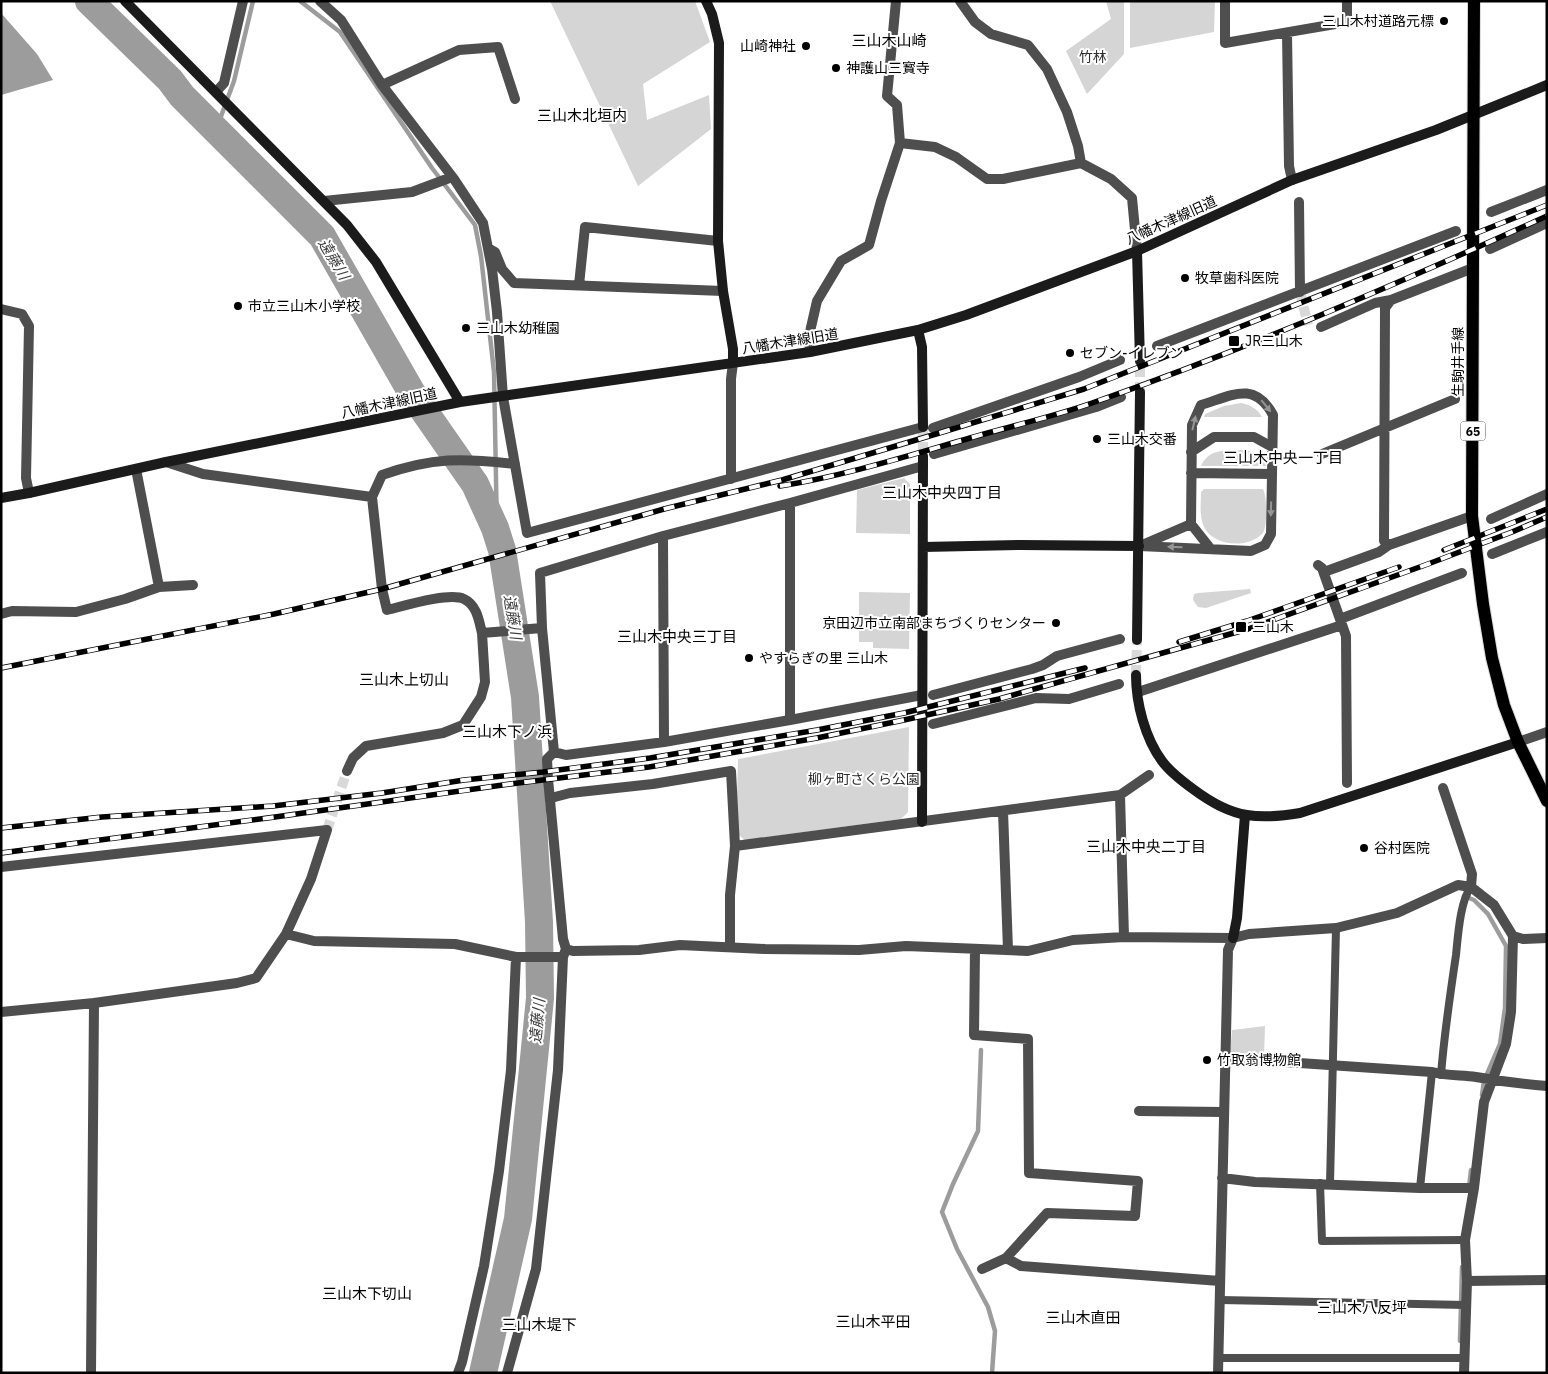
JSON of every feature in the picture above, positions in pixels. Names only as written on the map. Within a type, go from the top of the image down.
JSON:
[{"type":"main road","name":"生駒井手線","points":[[1474,1],[1472,516],[1482,604],[1492,658],[1504,705],[1518,742],[1547,801]]},
{"type":"street","points":[[126,1],[347,225],[376,262],[460,402]]},
{"type":"street","points":[[216,92],[224,83],[244,1]]},
{"type":"street","points":[[320,1],[341,20],[382,85],[452,176],[483,223],[497,312],[503,397],[527,533],[928,427],[1079,377],[1120,360]]},
{"type":"street","points":[[330,11],[336,1]]},
{"type":"street","points":[[706,1],[712,14],[719,43],[718,241],[722,291],[734,349],[731,379],[731,478]]},
{"type":"street","points":[[810,352],[809,336],[818,300],[841,261],[869,245],[900,143],[898,105],[887,96],[896,1]]},
{"type":"street","points":[[960,1],[975,22],[991,34],[1028,45],[1047,69],[1067,112],[1078,146],[1081,163]]},
{"type":"street","points":[[1225,1],[1224,43],[1347,22],[1347,1]]},
{"type":"street","points":[[1287,33],[1289,166],[1292,180]]},
{"type":"street","points":[[382,85],[459,50],[498,47],[516,99]]},
{"type":"street","name":"八幡木津線旧道","points":[[1,498],[460,402],[810,352],[918,330],[975,312],[1137,251],[1292,180],[1436,130],[1547,85]]},
{"type":"street","points":[[900,143],[935,147],[956,157],[987,179],[1003,179],[1081,163],[1111,179],[1132,198],[1137,251],[1140,361]]},
{"type":"street","points":[[324,201],[412,192],[452,176]]},
{"type":"street","points":[[1491,212],[1547,190]]},
{"type":"street","points":[[1299,202],[1300,292]]},
{"type":"street","points":[[1490,249],[1547,223]]},
{"type":"street","points":[[579,285],[585,227],[718,241]]},
{"type":"street","points":[[1157,346],[1456,231]]},
{"type":"street","points":[[488,248],[495,252],[502,270],[514,283],[722,291]]},
{"type":"street","points":[[1321,327],[1375,303],[1391,300],[1473,268]]},
{"type":"street","points":[[1390,545],[1384,541],[1385,308],[1391,300]]},
{"type":"street","points":[[1,309],[22,314],[29,326],[26,461],[26,478],[29,493]]},
{"type":"street","points":[[918,330],[922,347],[928,427]]},
{"type":"street","points":[[1137,640],[1140,392]]},
{"type":"street","points":[[923,547],[1020,545],[1139,546],[1251,551],[1265,545],[1271,534],[1273,415],[1267,404],[1256,396],[1244,392],[1201,405],[1192,425],[1190,473],[1191,524],[1210,548]]},
{"type":"street","points":[[507,1373],[536,1269],[558,1070],[563,939],[547,760],[554,752],[542,628],[540,573],[663,536],[790,504],[1096,407],[1121,397]]},
{"type":"street","points":[[1322,454],[1455,399]]},
{"type":"street","points":[[1191,452],[1214,437],[1254,437],[1272,447]]},
{"type":"street","points":[[347,771],[354,758],[366,746],[443,733],[463,725],[481,697],[485,682],[482,632],[477,612],[464,599],[447,597],[387,610],[382,589],[372,497],[382,475],[408,466],[443,460],[474,459],[515,464]]},
{"type":"street","points":[[922,822],[923,547],[927,459]]},
{"type":"street","points":[[166,462],[203,474],[372,497]]},
{"type":"street","points":[[136,469],[158,587]]},
{"type":"street","points":[[1190,473],[1272,474]]},
{"type":"street","points":[[1491,519],[1547,494]]},
{"type":"street","points":[[790,504],[790,720]]},
{"type":"street","points":[[1347,783],[1346,636],[1321,568],[1379,552],[1390,545],[1472,516]]},
{"type":"street","points":[[1139,546],[1191,524]]},
{"type":"street","points":[[1492,554],[1547,532]]},
{"type":"street","points":[[663,536],[664,742]]},
{"type":"street","points":[[1138,692],[1341,622],[1462,573]]},
{"type":"street","points":[[1,614],[12,611],[76,612],[125,599],[158,587],[193,585]]},
{"type":"street","points":[[482,632],[542,628]]},
{"type":"street","points":[[933,695],[1032,670],[1044,665],[1057,656],[1120,639]]},
{"type":"street","points":[[1136,675],[1143,724],[1162,761],[1176,776],[1210,802],[1246,815],[1267,817],[1300,813],[1547,732]]},
{"type":"street","points":[[933,724],[1036,698],[1069,698],[1119,684]]},
{"type":"street","points":[[554,752],[566,755],[664,742],[922,695]]},
{"type":"street","points":[[551,798],[570,793],[652,784],[731,771],[734,846],[730,895],[730,947]]},
{"type":"street","points":[[734,846],[1120,795],[1149,775]]},
{"type":"street","points":[[1443,788],[1472,874],[1469,890]]},
{"type":"street","points":[[1120,795],[1124,937]]},
{"type":"street","points":[[1004,811],[1008,950]]},
{"type":"street","points":[[1218,1373],[1228,950],[1233,938],[1237,918],[1246,815]]},
{"type":"street","points":[[1,867],[327,830],[311,879],[286,934],[256,978],[237,983],[1,1012]]},
{"type":"street","points":[[286,934],[314,941],[455,944],[519,957],[561,954],[574,951],[639,950],[680,945],[858,950],[906,946],[1028,951],[1073,940],[1124,937],[1233,938],[1249,934],[1336,928],[1396,913],[1458,885],[1494,905],[1513,936],[1511,1012],[1506,1044],[1484,1102],[1474,1188],[1465,1240],[1467,1281],[1464,1373]]},
{"type":"street","points":[[1513,936],[1523,939],[1547,938]]},
{"type":"street","points":[[975,950],[974,1035],[1028,1039],[1029,1173],[1138,1181],[1135,1216],[1047,1213],[1006,1258],[982,1269]]},
{"type":"street","points":[[458,1373],[484,1266],[499,1171],[511,1070],[519,957]]},
{"type":"street","points":[[90,1373],[94,1002]]},
{"type":"street","points":[[1224,1058],[1474,1077],[1547,1086]]},
{"type":"street","points":[[1140,1111],[1223,1112]]},
{"type":"street","points":[[1222,1178],[1255,1182],[1474,1188]]},
{"type":"street","points":[[1006,1258],[1021,1266],[1220,1281]]},
{"type":"street","points":[[1467,1281],[1547,1280]]},
{"type":"lane","points":[[1420,1188],[1464,906],[1469,890]]},
{"type":"lane","points":[[1336,928],[1332,1066],[1322,1241],[1465,1240]]},
{"type":"lane","points":[[1220,1300],[1466,1305]]},
{"type":"lane","points":[[1218,1358],[1464,1358]]},
{"type":"green space","points":[[550,1],[695,1],[710,42],[643,84],[647,120],[709,95],[711,129],[638,186]]},
{"type":"green space","name":"竹林","points":[[1106,1],[1124,1],[1124,54],[1087,94],[1066,51],[1111,19]]},
{"type":"green space","points":[[1130,1],[1215,1],[1214,32],[1130,48]]},
{"type":"green space","points":[[1241,403],[1253,407],[1262,417],[1204,417],[1205,414],[1224,406]]},
{"type":"green space","points":[[1242,450],[1263,458],[1266,466],[1201,466],[1204,460],[1213,453]]},
{"type":"green space","points":[[904,478],[910,484],[910,534],[856,533],[857,490]]},
{"type":"green space","points":[[1204,489],[1263,489],[1266,512],[1262,534],[1248,542],[1231,543],[1222,542],[1208,533],[1202,523],[1201,514],[1201,492]]},
{"type":"green space","points":[[1250,589],[1251,593],[1206,608],[1198,607],[1193,600],[1194,594],[1198,593]]},
{"type":"green space","points":[[859,592],[910,593],[909,649],[873,648],[873,642],[859,642]]},
{"type":"green space","name":"柳ヶ町さくら公園","points":[[909,727],[908,812],[901,819],[745,840],[736,833],[738,759]]},
{"type":"green space","points":[[1265,1026],[1264,1056],[1230,1054],[1232,1030]]},
{"type":"shaded area","points":[[1,13],[37,54],[53,80],[1,95]]},
{"type":"waterway","name":"遠藤川","points":[[89,1],[170,80],[182,96],[322,236],[413,395],[475,484],[495,528],[502,550],[525,697],[539,922],[540,998],[518,1219],[483,1373]]},
{"type":"waterway","points":[[216,130],[234,81],[253,1]]},
{"type":"waterway","points":[[300,1],[340,32],[432,168],[475,225],[481,256],[494,372],[497,532]]},
{"type":"waterway","points":[[1464,896],[1474,900],[1488,914],[1506,946],[1505,1008],[1500,1044],[1484,1081],[1482,1095]]},
{"type":"waterway","points":[[981,1050],[978,1131],[942,1212],[957,1249],[988,1307],[995,1331],[992,1373]]},
{"type":"waterway","points":[[1469,1187],[1471,1170]]},
{"type":"waterway","points":[[1460,1341],[1462,1267]]},
{"type":"tunnel","points":[[1300,292],[1308,325]]},
{"type":"tunnel","points":[[1140,361],[1140,392]]},
{"type":"tunnel","points":[[923,427],[923,456]]},
{"type":"tunnel","points":[[1136,675],[1137,640]]},
{"type":"tunnel","points":[[327,830],[347,771]]},
{"type":"railway","points":[[1,668],[274,614],[382,589],[664,509],[782,480],[936,434],[1084,389],[1547,205]]},
{"type":"railway","points":[[780,486],[828,477],[875,465],[1092,403],[1207,361],[1321,315],[1547,216]]},
{"type":"railway","points":[[1444,550],[1547,509]]},
{"type":"railway","points":[[1,853],[649,767],[817,738],[904,720],[999,699],[1248,629],[1428,564],[1547,517]]},
{"type":"railway","points":[[1179,642],[1247,621],[1399,567]]},
{"type":"railway","points":[[1,828],[102,817],[273,806],[382,793],[464,780],[650,758],[817,730],[904,713],[1085,668]]},
{"type":"place","name":"三山木村道路元標","points":[[1444,21]]},
{"type":"place","name":"山崎神社","points":[[806,46]]},
{"type":"place","name":"神護山三寳寺","points":[[836,68]]},
{"type":"place","name":"牧草歯科医院","points":[[1185,278]]},
{"type":"place","name":"市立三山木小学校","points":[[238,306]]},
{"type":"place","name":"三山木幼稚園","points":[[466,328]]},
{"type":"place","name":"JR三山木","points":[[1234,341]]},
{"type":"place","name":"セブン-イレブン","points":[[1070,353]]},
{"type":"place","name":"三山木交番","points":[[1097,439]]},
{"type":"place","name":"京田辺市立南部まちづくりセンター","points":[[1056,623]]},
{"type":"place","name":"三山木","points":[[1241,627]]},
{"type":"place","name":"やすらぎの里 三山木","points":[[749,658]]},
{"type":"place","name":"谷村医院","points":[[1364,848]]},
{"type":"place","name":"竹取翁博物館","points":[[1207,1060]]},
{"type":"district","name":"三山木山崎","points":[[889,40]]},
{"type":"district","name":"三山木北垣内","points":[[582,115]]},
{"type":"district","name":"三山木中央一丁目","points":[[1283,457]]},
{"type":"district","name":"三山木中央四丁目","points":[[942,492]]},
{"type":"district","name":"三山木中央三丁目","points":[[677,636]]},
{"type":"district","name":"三山木上切山","points":[[404,679]]},
{"type":"district","name":"三山木下ノ浜","points":[[507,731]]},
{"type":"district","name":"三山木中央二丁目","points":[[1146,846]]},
{"type":"district","name":"三山木下切山","points":[[367,1293]]},
{"type":"district","name":"三山木八反坪","points":[[1362,1307]]},
{"type":"district","name":"三山木直田","points":[[1083,1317]]},
{"type":"district","name":"三山木平田","points":[[873,1321]]},
{"type":"district","name":"三山木堤下","points":[[539,1324]]}]
